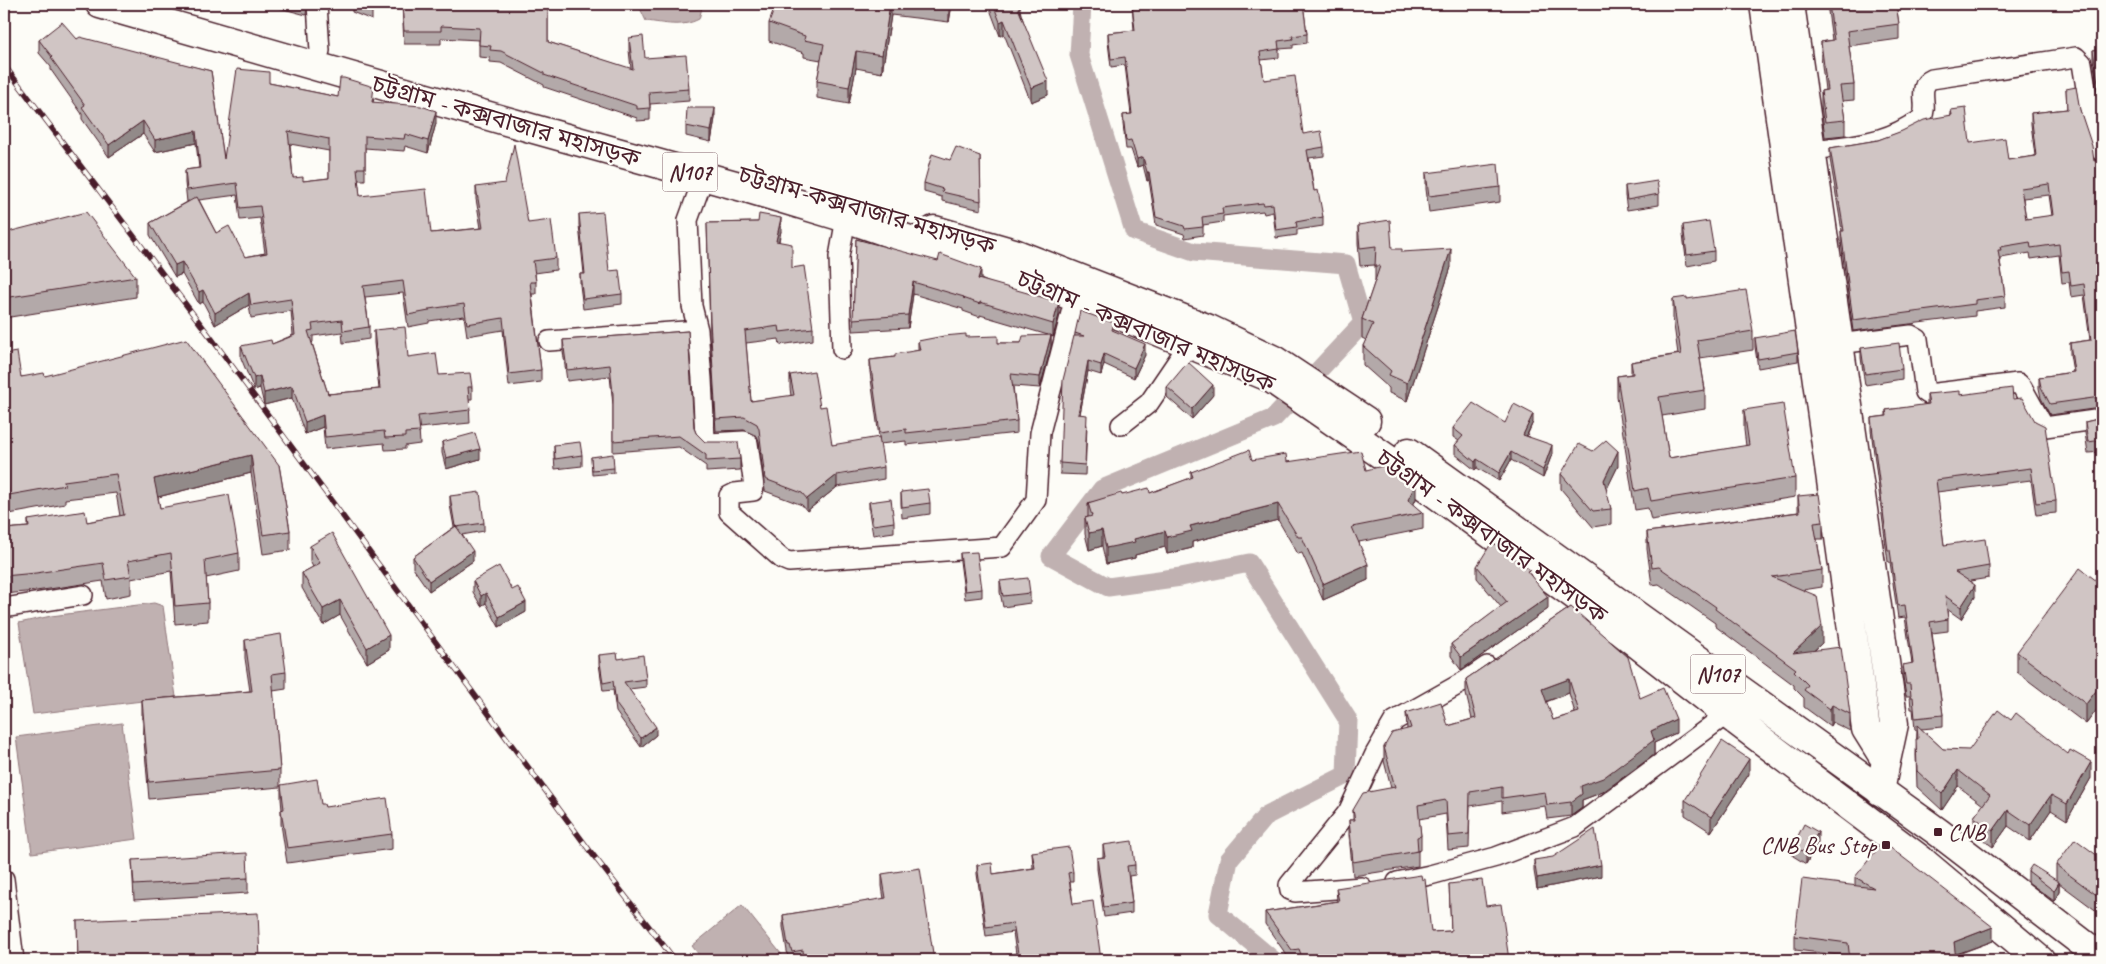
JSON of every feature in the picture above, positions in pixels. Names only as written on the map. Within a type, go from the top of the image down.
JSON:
[{"type":"main road","name":"চট্টগ্রাম - কক্সবাজার মহাসড়ক","points":[[100,4],[846,218],[1075,297],[1189,344],[1272,369]]},
{"type":"main road","name":"চট্টগ্রাম-কক্সবাজার মহাসড়ক","points":[[161,4],[217,22],[1014,254],[1210,329],[1272,369]]},
{"type":"main road","points":[[1764,4],[1866,729],[1886,761]]},
{"type":"main road","points":[[1790,4],[1894,724],[1880,791]]},
{"type":"main road","name":"N107","points":[[1272,369],[1325,405],[1416,456],[1938,832],[2102,958]]},
{"type":"main road","name":"চট্টগ্রাম - কক্সবাজার মহাসড়ক","points":[[1325,405],[1392,462],[1573,605],[1727,714],[1922,860],[2035,959]]},
{"type":"street","points":[[317,4],[320,51]]},
{"type":"street","points":[[1812,150],[1867,143],[1901,131],[1920,120],[1923,115],[1924,86],[1927,81],[1932,79],[2076,57],[2082,62],[2091,119],[2102,152]]},
{"type":"street","points":[[704,176],[688,220],[692,306],[698,330],[706,440],[711,443],[744,441],[748,443],[750,446],[753,491],[734,493],[729,504],[782,559],[789,562],[1002,547],[1036,500],[1040,433],[1075,297]]},
{"type":"street","points":[[842,349],[839,257],[846,218]]},
{"type":"street","points":[[549,341],[698,330]]},
{"type":"street","points":[[1838,344],[1915,336],[1918,339],[1925,392],[1928,394],[2018,383],[2045,427],[2102,419]]},
{"type":"street","points":[[1121,425],[1149,403],[1189,344]]},
{"type":"street","points":[[4,608],[83,596]]},
{"type":"street","points":[[1504,654],[1465,681],[1394,722],[1375,754],[1354,803],[1288,885],[1290,890],[1295,892],[1361,887],[1430,875],[1496,857],[1575,827],[1727,714]]},
{"type":"street","points":[[4,879],[14,960]]},
{"type":"shaded area","points":[[638,4],[703,4],[699,19],[693,22],[673,24],[646,21]]},
{"type":"shaded area","points":[[154,603],[163,606],[176,697],[33,714],[19,623],[51,616]]},
{"type":"shaded area","points":[[122,723],[137,839],[32,853],[16,737]]},
{"type":"shaded area","points":[[742,905],[786,960],[703,960],[692,946]]},
{"type":"building","points":[[362,4],[372,4],[372,8]]},
{"type":"building","points":[[402,4],[548,4],[548,42],[633,69],[629,38],[643,36],[645,58],[686,55],[689,89],[649,92],[650,108],[637,109],[637,106],[544,75],[544,73],[501,51],[490,50],[491,46],[479,45],[480,28],[441,26],[441,31],[404,31]]},
{"type":"building","points":[[776,4],[890,4],[882,55],[856,51],[849,87],[817,81],[824,44],[804,40],[805,36],[769,23]]},
{"type":"building","points":[[993,4],[1019,4],[1021,7],[1018,8],[1048,81],[1031,88],[1004,20],[1000,22]]},
{"type":"building","points":[[1132,4],[1303,4],[1307,34],[1292,36],[1293,39],[1278,41],[1279,49],[1260,52],[1264,80],[1295,76],[1303,134],[1321,131],[1324,147],[1307,150],[1314,191],[1318,190],[1323,217],[1296,222],[1297,227],[1276,230],[1273,204],[1264,205],[1263,203],[1222,208],[1223,214],[1202,217],[1203,227],[1185,229],[1184,226],[1156,217],[1149,172],[1147,172],[1143,157],[1137,159],[1131,140],[1126,141],[1123,115],[1132,114],[1125,57],[1111,59],[1108,33],[1135,30]]},
{"type":"building","points":[[1829,4],[1896,4],[1899,24],[1847,31],[1854,85],[1840,86],[1845,120],[1825,122],[1821,91],[1827,90],[1821,42],[1834,40]]},
{"type":"building","points":[[62,22],[77,39],[80,37],[211,71],[224,159],[237,69],[269,72],[269,83],[338,97],[340,78],[344,78],[374,87],[372,102],[421,106],[436,111],[428,141],[405,134],[404,139],[365,136],[365,168],[357,168],[360,196],[426,189],[431,233],[483,228],[476,187],[505,183],[514,144],[528,223],[551,220],[556,258],[533,261],[536,282],[530,282],[541,370],[509,374],[503,318],[467,324],[464,304],[429,309],[429,311],[408,315],[403,281],[363,286],[369,327],[343,331],[342,320],[312,324],[313,330],[308,331],[328,394],[380,389],[374,330],[405,327],[408,357],[436,353],[439,375],[470,373],[472,387],[468,387],[470,410],[418,416],[420,432],[405,433],[405,437],[385,438],[384,431],[325,437],[323,415],[305,422],[292,386],[264,393],[260,376],[254,378],[241,346],[271,340],[272,344],[295,335],[291,299],[251,305],[249,293],[215,313],[203,290],[199,292],[182,262],[175,265],[150,223],[197,197],[216,233],[229,226],[245,257],[267,253],[260,206],[240,208],[237,183],[187,190],[185,170],[200,168],[196,131],[155,140],[143,121],[109,145],[82,107],[85,105],[39,40]],"holes":[[[288,131],[329,139],[329,178],[303,181],[303,177],[293,178]]]},
{"type":"building","points":[[2102,49],[2102,108],[2093,50]]},
{"type":"building","points":[[2076,87],[2080,110],[2092,146],[2094,161],[2100,160],[2102,169],[2102,397],[2050,404],[2041,387],[2039,377],[2074,372],[2070,343],[2091,340],[2084,284],[2071,286],[2069,271],[2062,272],[2059,244],[2031,248],[2030,242],[2000,247],[2001,250],[1998,250],[2005,296],[1975,300],[1975,304],[1853,320],[1841,231],[1844,231],[1830,148],[1878,140],[1924,120],[1952,115],[1951,110],[1966,108],[1970,143],[2005,138],[2008,160],[2036,156],[2031,113],[2067,109],[2066,89]],"holes":[[[2049,184],[2053,215],[2026,219],[2021,188]]]},
{"type":"building","points":[[687,108],[715,108],[711,131],[686,126]]},
{"type":"building","points":[[956,147],[980,156],[981,201],[942,192],[943,189],[924,183],[932,154],[950,160]]},
{"type":"building","points":[[1498,164],[1500,187],[1429,196],[1426,173]]},
{"type":"building","points":[[1657,181],[1659,194],[1627,200],[1625,186]]},
{"type":"building","points":[[86,212],[136,277],[4,298],[4,233]]},
{"type":"building","points":[[603,212],[609,271],[619,270],[622,294],[583,299],[580,274],[585,274],[579,214]]},
{"type":"building","points":[[759,214],[781,218],[776,241],[792,244],[792,268],[804,266],[813,328],[780,332],[779,326],[745,331],[751,401],[794,395],[790,375],[814,371],[820,407],[826,406],[832,445],[879,437],[884,467],[837,475],[807,499],[802,493],[765,479],[757,424],[744,417],[716,419],[707,223],[758,222]]},
{"type":"building","points":[[1390,220],[1392,249],[1402,249],[1402,252],[1451,249],[1407,383],[1389,375],[1391,371],[1363,346],[1373,324],[1362,319],[1380,266],[1375,266],[1376,246],[1360,248],[1358,225]]},
{"type":"building","points":[[1709,221],[1714,251],[1687,255],[1683,225]]},
{"type":"building","points":[[856,239],[938,261],[940,254],[981,269],[978,279],[1059,302],[1053,324],[980,302],[980,304],[964,297],[913,282],[908,315],[853,319]]},
{"type":"building","points":[[1746,290],[1753,331],[1697,340],[1705,390],[1659,397],[1669,458],[1749,445],[1744,410],[1783,404],[1795,478],[1651,501],[1648,488],[1635,491],[1617,376],[1633,374],[1631,362],[1681,354],[1673,299],[1687,297],[1687,299]]},
{"type":"building","points":[[1080,311],[1114,323],[1112,330],[1145,344],[1134,368],[1104,354],[1101,365],[1088,361],[1078,414],[1087,415],[1085,465],[1060,463],[1063,380],[1074,336],[1084,336],[1075,333]]},
{"type":"building","points":[[688,331],[694,428],[696,433],[705,442],[738,442],[740,459],[706,461],[706,455],[679,436],[613,441],[613,394],[610,365],[567,370],[563,340]]},
{"type":"building","points":[[1795,331],[1798,352],[1758,359],[1755,338]]},
{"type":"building","points":[[966,334],[966,337],[998,336],[998,343],[1021,343],[1023,336],[1051,335],[1040,377],[1011,374],[1017,421],[906,433],[906,429],[880,433],[870,360],[895,357],[895,354],[920,350],[918,341]]},
{"type":"building","points":[[186,339],[279,465],[290,531],[263,535],[251,455],[154,479],[160,508],[229,495],[239,553],[205,560],[208,603],[175,606],[171,553],[128,561],[131,576],[106,580],[103,563],[4,576],[4,529],[29,527],[28,520],[85,511],[87,522],[124,515],[116,474],[64,481],[65,485],[9,495],[4,468],[4,354],[17,352],[21,377],[44,373],[45,376]]},
{"type":"building","points":[[1899,343],[1902,369],[1865,374],[1861,348]]},
{"type":"building","points":[[1188,362],[1213,385],[1192,409],[1167,387]]},
{"type":"building","points":[[2012,388],[2013,399],[2022,398],[2035,421],[2045,426],[2056,501],[2036,503],[2031,468],[1936,480],[1944,545],[1985,539],[1989,566],[1955,572],[1975,585],[1961,607],[1945,596],[1948,619],[1930,622],[1943,715],[1915,718],[1913,697],[1911,697],[1910,684],[1906,684],[1903,665],[1913,663],[1905,605],[1898,606],[1890,550],[1888,550],[1871,418],[1887,416],[1886,410],[1929,404],[1927,394],[1960,391],[1960,395]]},
{"type":"building","points":[[1473,403],[1505,423],[1514,404],[1533,414],[1523,435],[1552,445],[1543,470],[1511,452],[1499,473],[1477,459],[1475,462],[1455,445],[1463,436],[1453,428]]},
{"type":"building","points":[[2102,418],[2102,440],[2088,442],[2085,422]]},
{"type":"building","points":[[475,433],[480,449],[446,458],[442,442]]},
{"type":"building","points":[[1606,440],[1618,451],[1604,480],[1611,509],[1593,511],[1561,474],[1579,444],[1593,451]]},
{"type":"building","points":[[580,442],[582,455],[555,459],[554,445]]},
{"type":"building","points":[[1249,450],[1252,460],[1286,454],[1287,462],[1361,451],[1366,470],[1391,464],[1416,483],[1408,500],[1423,513],[1352,527],[1368,564],[1323,584],[1302,537],[1298,537],[1278,504],[1190,526],[1192,531],[1167,537],[1165,531],[1134,539],[1135,542],[1106,548],[1102,530],[1089,533],[1085,518],[1092,516],[1088,503],[1121,493],[1122,495],[1149,488],[1150,493],[1193,477],[1191,472]]},
{"type":"building","points":[[613,454],[614,468],[592,470],[591,457]]},
{"type":"building","points":[[928,489],[930,503],[902,507],[901,492]]},
{"type":"building","points":[[480,492],[484,523],[456,527],[450,496]]},
{"type":"building","points":[[1819,494],[1823,522],[1814,523],[1822,570],[1772,577],[1817,596],[1822,626],[1793,653],[1841,647],[1850,714],[1832,705],[1830,709],[1804,690],[1808,685],[1794,671],[1796,669],[1715,609],[1716,607],[1659,567],[1652,568],[1647,532],[1800,512],[1798,496]]},
{"type":"building","points":[[891,499],[894,522],[873,525],[869,502]]},
{"type":"building","points":[[456,526],[473,551],[429,581],[413,557]]},
{"type":"building","points":[[332,533],[389,635],[367,648],[340,600],[323,609],[302,573],[320,563],[310,546]]},
{"type":"building","points":[[1492,542],[1530,570],[1527,571],[1548,597],[1461,657],[1451,644],[1507,602],[1477,566]]},
{"type":"building","points":[[977,552],[982,589],[965,591],[960,553]]},
{"type":"building","points":[[499,566],[512,590],[518,587],[526,602],[499,617],[486,593],[481,596],[473,581]]},
{"type":"building","points":[[2080,568],[2102,585],[2102,683],[2086,704],[2017,652]]},
{"type":"building","points":[[1028,578],[1030,593],[1003,596],[1000,581]]},
{"type":"building","points":[[1571,607],[1628,657],[1640,698],[1663,688],[1676,719],[1651,731],[1654,740],[1603,778],[1581,786],[1582,794],[1571,802],[1547,805],[1545,792],[1502,798],[1502,787],[1470,792],[1469,834],[1448,836],[1446,800],[1418,805],[1421,836],[1417,837],[1418,851],[1353,862],[1349,820],[1355,820],[1353,810],[1363,793],[1395,787],[1384,747],[1392,733],[1411,728],[1406,713],[1441,702],[1448,726],[1476,718],[1466,679]],"holes":[[[1569,679],[1579,712],[1553,720],[1542,689]]]},
{"type":"building","points":[[281,634],[286,672],[272,674],[280,770],[149,782],[142,700],[252,691],[245,640]]},
{"type":"building","points":[[617,653],[618,659],[643,655],[646,679],[624,682],[656,727],[641,738],[616,704],[613,681],[603,683],[599,655]]},
{"type":"building","points":[[1998,710],[2011,720],[2016,713],[2068,754],[2070,750],[2091,762],[2067,804],[2051,795],[2030,825],[2008,810],[1993,831],[1974,817],[1990,795],[1958,770],[1942,794],[1917,771],[1916,739],[1918,739],[1917,725],[1943,749],[1969,750]]},
{"type":"building","points":[[1722,741],[1749,759],[1711,817],[1685,800]]},
{"type":"building","points":[[317,779],[321,804],[324,804],[325,807],[387,798],[392,834],[287,848],[281,810],[284,809],[281,785]]},
{"type":"building","points":[[1804,824],[1818,832],[1806,853],[1793,846]]},
{"type":"building","points":[[1595,829],[1601,865],[1537,878],[1534,860],[1553,857]]},
{"type":"building","points":[[2075,839],[2102,859],[2102,899],[2056,865]]},
{"type":"building","points":[[1132,841],[1135,865],[1127,866],[1132,903],[1104,907],[1097,858],[1105,857],[1103,845]]},
{"type":"building","points":[[1883,842],[1993,927],[1954,942],[1956,960],[1850,960],[1848,943],[1795,936],[1802,879],[1874,888],[1855,877]]},
{"type":"building","points":[[1069,847],[1073,872],[1068,873],[1073,904],[1093,901],[1101,960],[995,960],[995,957],[1018,953],[1013,923],[986,927],[977,865],[992,863],[993,874],[1035,868],[1032,852]]},
{"type":"building","points":[[247,853],[248,878],[134,885],[132,860]]},
{"type":"building","points":[[2032,865],[2059,882],[2054,891],[2028,871]]},
{"type":"building","points":[[920,868],[934,960],[810,960],[810,958],[804,959],[803,950],[792,952],[790,945],[788,945],[783,915],[886,898],[882,874]]},
{"type":"building","points":[[1421,875],[1422,880],[1425,879],[1431,932],[1451,931],[1449,884],[1482,880],[1486,906],[1501,904],[1509,960],[1303,960],[1299,949],[1292,950],[1265,912],[1339,901],[1336,888]]},
{"type":"building","points":[[258,913],[260,960],[78,960],[77,921]]},
{"type":"waterway","points":[[1082,4],[1079,55],[1134,231],[1194,252],[1346,264],[1363,323],[1274,418],[1102,489],[1051,556],[1108,587],[1181,577],[1249,563],[1348,720],[1346,775],[1267,815],[1229,860],[1218,914],[1273,960]]},
{"type":"railway","points":[[4,65],[212,339],[590,851],[675,960]]},
{"type":"place","name":"CNB","points":[[1938,832]]},
{"type":"place","name":"CNB Bus Stop","points":[[1886,845]]}]
